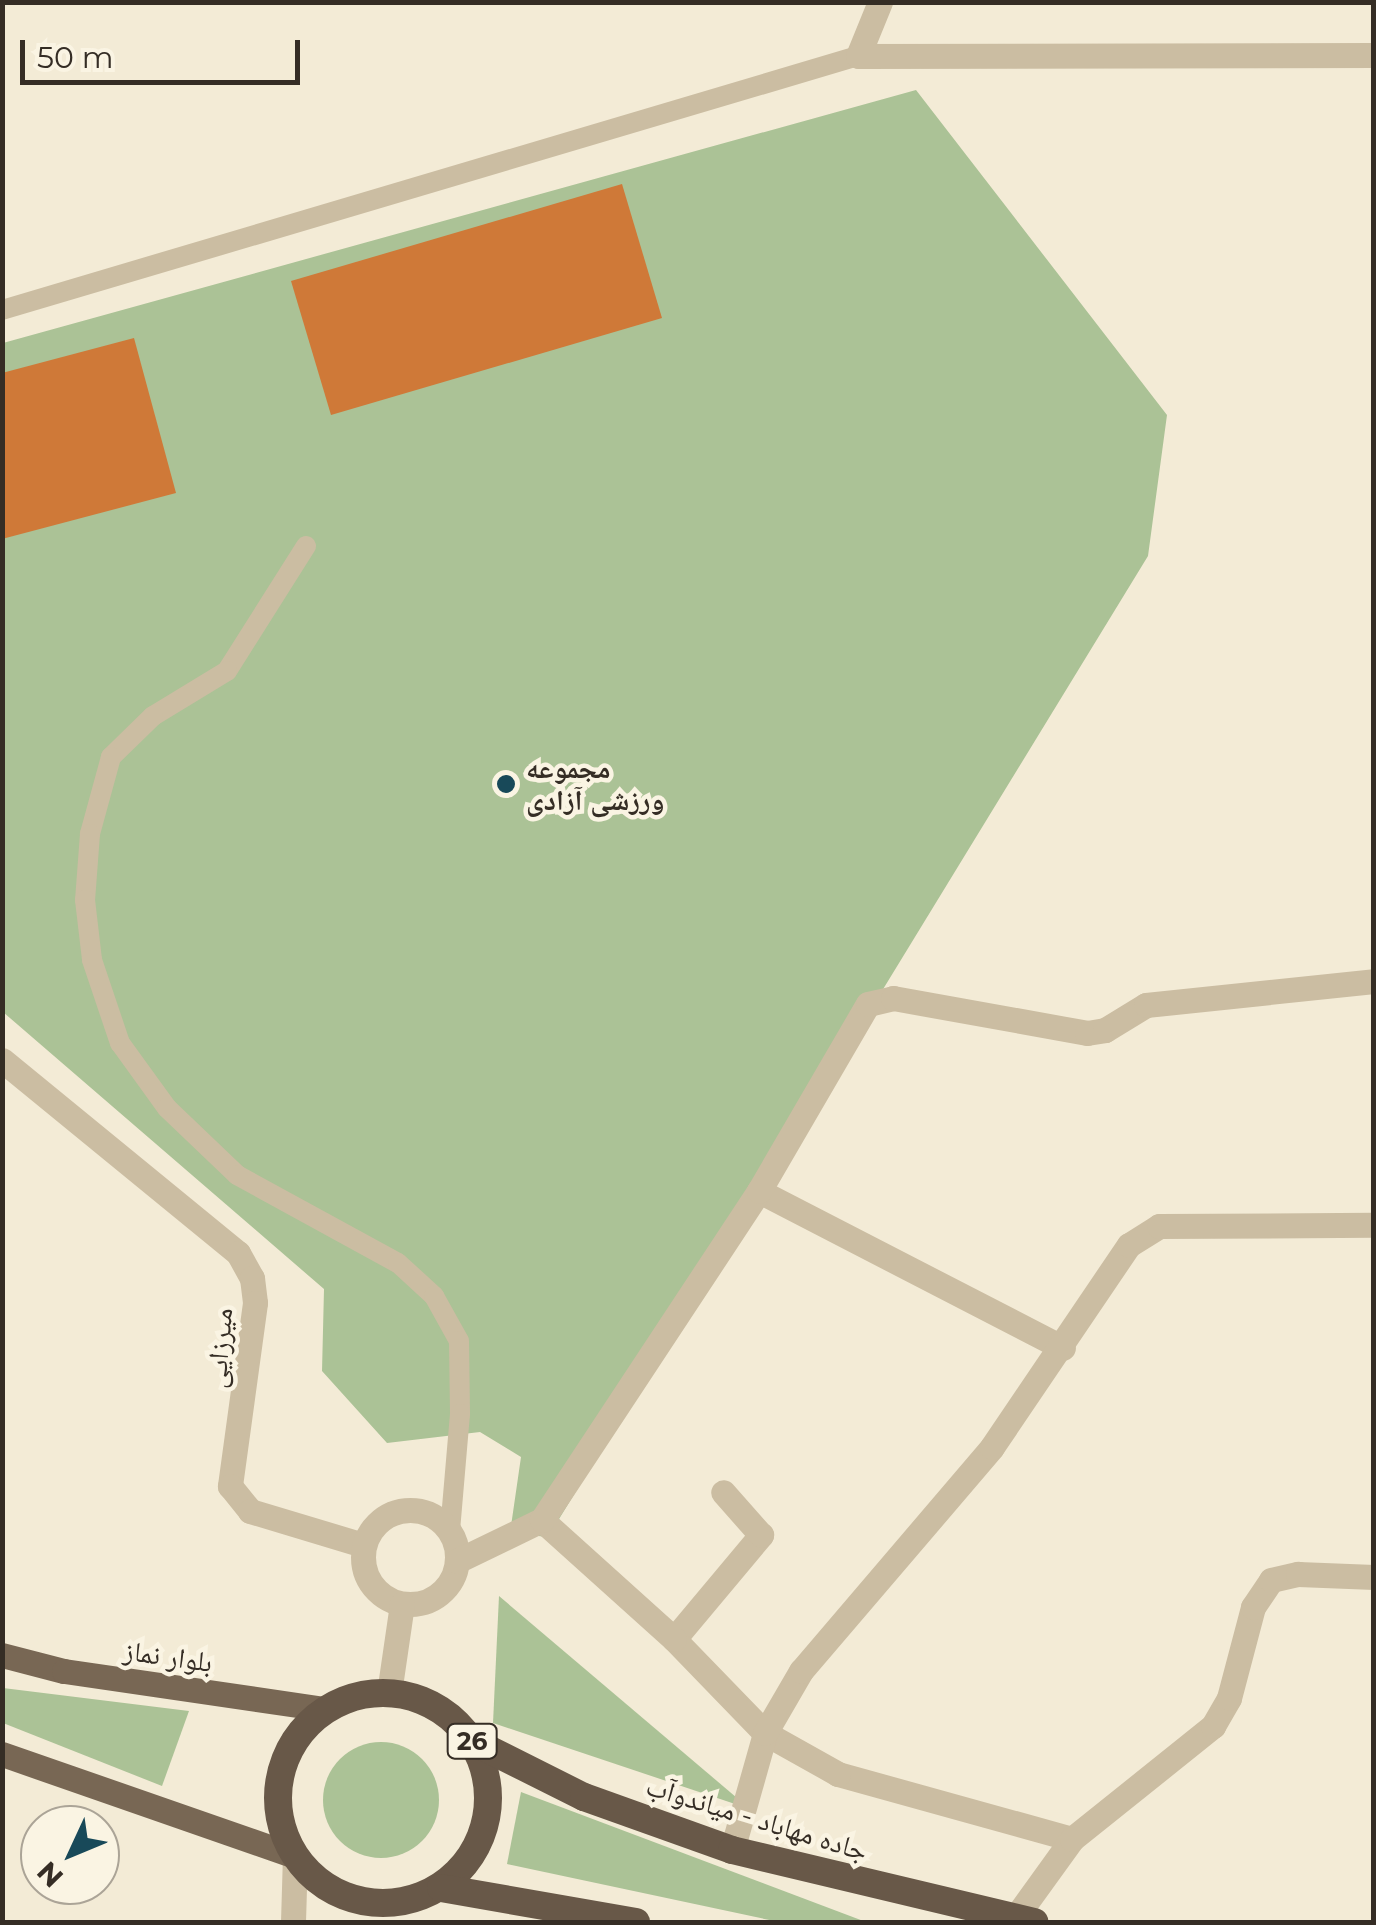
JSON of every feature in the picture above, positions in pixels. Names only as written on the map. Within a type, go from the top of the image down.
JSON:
[{"type":"highway","name":"26","points":[[326,1709],[356,1696],[389,1693],[421,1700],[450,1716],[472,1741],[486,1771],[486,1820],[466,1865],[442,1888]]},
{"type":"highway","points":[[326,1709],[301,1732],[284,1760],[281,1826],[295,1856],[317,1881],[346,1897],[378,1904],[412,1900],[442,1888],[636,1922]]},
{"type":"highway","name":"جاده مهاباد - میاندوآب","points":[[472,1741],[584,1797],[732,1850],[1025,1920]]},
{"type":"main road","name":"بلوار نماز","points":[[2,1655],[64,1671],[326,1709]]},
{"type":"main road","points":[[2,1754],[295,1856]]},
{"type":"street","points":[[880,2],[858,56],[1374,55]]},
{"type":"street","points":[[458,1561],[542,1520],[759,1191],[868,1004],[882,998],[1087,1033],[1105,1030],[1146,1005],[1374,980]]},
{"type":"street","name":"میرزایی","points":[[2,1060],[238,1253],[252,1278],[255,1302],[230,1486],[250,1510],[363,1545]]},
{"type":"street","points":[[759,1191],[1064,1348]]},
{"type":"street","points":[[732,1850],[765,1733],[801,1671],[992,1448],[1064,1348],[1129,1244],[1159,1226],[1374,1225]]},
{"type":"street","points":[[674,1639],[761,1536],[723,1492]]},
{"type":"street","points":[[409,1509],[439,1519],[450,1531],[458,1561],[445,1590],[402,1604],[374,1589],[366,1576],[363,1545],[380,1520],[409,1509]]},
{"type":"street","points":[[542,1520],[674,1639],[765,1733],[838,1774],[1072,1839]]},
{"type":"street","points":[[1025,1920],[1072,1839],[1213,1726],[1229,1698],[1253,1607],[1270,1580],[1298,1574],[1374,1577]]},
{"type":"street","points":[[389,1693],[402,1604]]},
{"type":"street","points":[[293,1922],[295,1856]]},
{"type":"lane","points":[[2,310],[858,56]]},
{"type":"lane","points":[[306,546],[227,671],[206,689],[154,716],[111,757],[90,834],[85,900],[92,960],[120,1043],[181,1121],[237,1175],[398,1263],[434,1296],[459,1341],[460,1414],[450,1531]]},
{"type":"green space","name":"مجموعه ورزشی آزادی","points":[[916,90],[1167,415],[1148,556],[548,1537],[510,1533],[521,1457],[480,1432],[387,1443],[322,1371],[324,1289],[3,1012],[3,343]]},
{"type":"green space","points":[[499,1596],[750,1809],[493,1723]]},
{"type":"green space","points":[[3,1688],[189,1711],[162,1786],[3,1723]]},
{"type":"green space","points":[[381,1742],[403,1747],[422,1759],[434,1778],[439,1800],[434,1822],[422,1841],[403,1853],[381,1858],[359,1853],[340,1841],[328,1822],[323,1800],[328,1778],[340,1759],[359,1747]]},
{"type":"green space","points":[[521,1792],[866,1922],[779,1922],[507,1864]]},
{"type":"building","points":[[622,184],[662,318],[331,415],[291,281]]},
{"type":"building","points":[[134,338],[176,493],[2,539],[2,373]]},
{"type":"place","name":"مجموعه ورزشی آزادی","points":[[506,784]]}]
